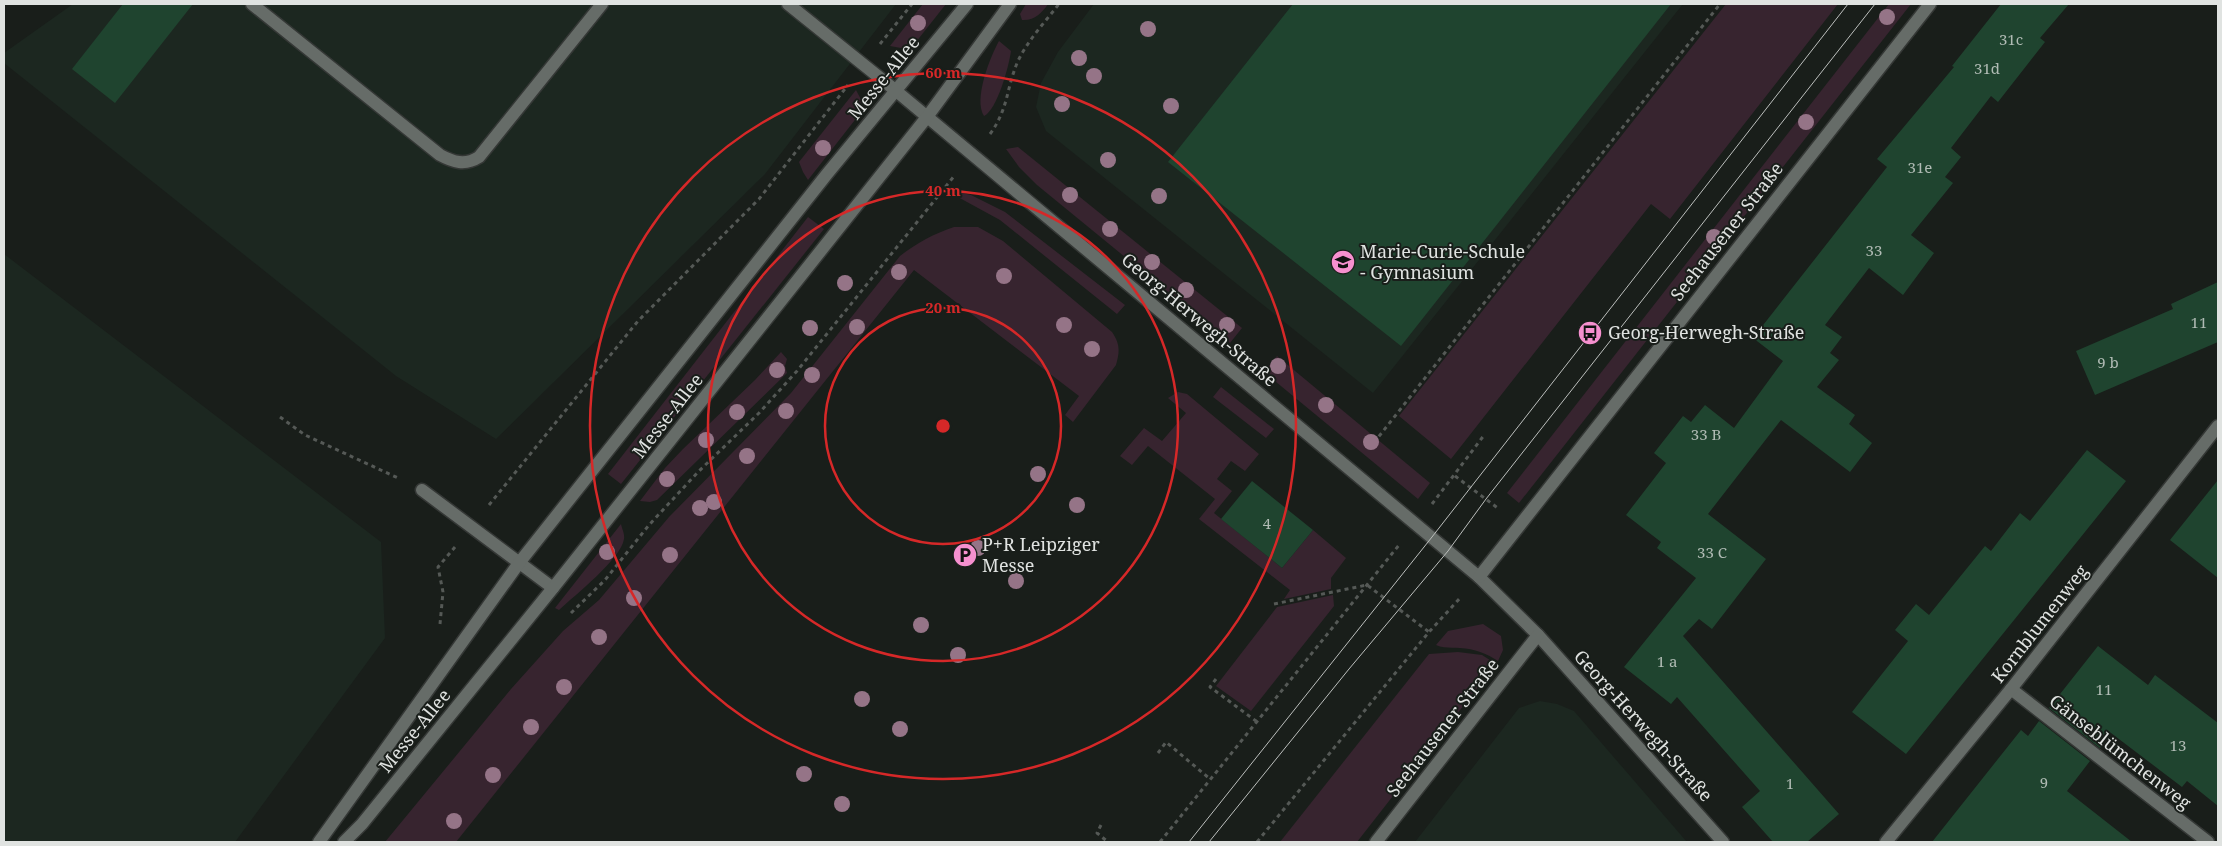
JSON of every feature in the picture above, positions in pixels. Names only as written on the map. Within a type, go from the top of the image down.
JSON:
[{"type":"street","points":[[252,4],[440,155],[455,162],[464,163],[479,157],[602,4]]},
{"type":"street","name":"Georg-Herwegh-Straße","points":[[788,4],[895,90],[1479,577],[1538,635],[1723,842]]},
{"type":"street","name":"Messe-Allee","points":[[319,842],[519,563],[895,90],[967,4]]},
{"type":"street","name":"Messe-Allee","points":[[344,842],[362,824],[553,588],[927,117],[1010,4]]},
{"type":"street","name":"Seehausener Straße","points":[[1479,577],[1930,4]]},
{"type":"street","name":"Kornblumenweg","points":[[1886,842],[2011,689],[2218,426]]},
{"type":"street","points":[[422,490],[553,588]]},
{"type":"street","name":"Seehausener Straße","points":[[1376,842],[1538,635]]},
{"type":"street","name":"Gänseblümchenweg","points":[[2011,689],[2208,842]]},
{"type":"path","points":[[437,631],[440,624],[444,592],[438,567],[638,321],[764,193],[912,4]]},
{"type":"path","points":[[990,133],[1001,118],[1011,78],[1019,60],[1059,4]]},
{"type":"path","points":[[1352,470],[1720,4]]},
{"type":"path","points":[[570,614],[604,580],[649,525],[698,472],[759,412],[797,371],[927,208]]},
{"type":"path","points":[[280,417],[305,435],[422,490]]},
{"type":"path","points":[[1160,842],[1256,720],[1455,476],[1485,434]]},
{"type":"path","points":[[1455,476],[1519,524]]},
{"type":"path","points":[[1257,842],[1429,632],[1479,577]]},
{"type":"path","points":[[1274,604],[1367,585],[1429,632]]},
{"type":"path","points":[[1216,679],[1210,687],[1256,720]]},
{"type":"path","points":[[1158,753],[1166,742],[1210,779]]},
{"type":"path","points":[[1101,825],[1097,833],[1108,842]]},
{"type":"shaded area","points":[[73,4],[896,4],[765,174],[496,439],[396,376],[4,63],[4,53]]},
{"type":"shaded area","points":[[923,4],[946,4],[912,47],[890,46]]},
{"type":"shaded area","points":[[1026,4],[1048,4],[1037,16],[1022,20],[1020,14]]},
{"type":"shaded area","name":"Marie-Curie-Schule - Gymnasium","points":[[1094,4],[1683,4],[1373,393],[1046,131],[1036,107],[1041,83],[1058,52]]},
{"type":"shaded area","points":[[1726,4],[1838,4],[1670,219],[1651,204],[1451,459],[1399,416]]},
{"type":"shaded area","points":[[1889,4],[1911,4],[1519,503],[1507,493]]},
{"type":"shaded area","points":[[999,41],[1011,51],[1010,58],[998,97],[989,112],[984,116],[980,100],[984,78]]},
{"type":"shaded area","points":[[856,90],[865,107],[808,180],[799,162]]},
{"type":"shaded area","points":[[1018,147],[1242,328],[1230,343],[1037,185],[1019,167],[1006,149]]},
{"type":"shaded area","points":[[957,192],[971,195],[1005,212],[1125,305],[1117,314],[1000,220],[956,196]]},
{"type":"shaded area","points":[[808,217],[824,229],[621,484],[608,474]]},
{"type":"shaded area","points":[[954,227],[978,227],[1003,241],[1115,336],[1118,344],[1116,365],[1073,422],[1065,415],[1079,396],[914,270],[456,842],[385,842],[511,689],[563,631],[599,600],[669,517],[791,393],[900,256],[926,239]]},
{"type":"shaded area","points":[[4,254],[381,542],[385,638],[235,842],[4,842]]},
{"type":"shaded area","points":[[781,352],[787,359],[785,366],[787,373],[657,500],[650,502],[640,501],[665,468]]},
{"type":"shaded area","points":[[1277,356],[1430,483],[1418,499],[1264,372]]},
{"type":"shaded area","points":[[1221,387],[1274,429],[1266,438],[1213,397]]},
{"type":"shaded area","points":[[1178,392],[1187,394],[1259,454],[1245,471],[1231,461],[1217,479],[1232,491],[1214,513],[1282,568],[1313,530],[1346,558],[1331,578],[1331,589],[1284,599],[1290,590],[1199,519],[1215,499],[1148,446],[1132,465],[1120,456],[1144,428],[1162,441],[1186,413],[1168,398]]},
{"type":"shaded area","points":[[621,524],[624,539],[615,556],[559,610],[555,608]]},
{"type":"shaded area","points":[[1333,595],[1334,606],[1251,711],[1216,686],[1277,607]]},
{"type":"shaded area","points":[[1483,624],[1501,636],[1503,650],[1498,661],[1475,650],[1436,645],[1448,631]]},
{"type":"shaded area","points":[[1458,652],[1482,655],[1496,664],[1357,842],[1280,842],[1429,654]]},
{"type":"shaded area","points":[[1540,701],[1557,704],[1574,711],[1687,842],[1415,842],[1519,708]]},
{"type":"building","points":[[123,4],[193,4],[115,103],[72,69]]},
{"type":"building","name":"Marie-Curie-Schule - Gymnasium","points":[[1293,4],[1671,4],[1401,346],[1168,162]]},
{"type":"building","points":[[2001,4],[2069,4],[2040,38],[2045,42],[1998,102],[1991,96],[1951,148],[1961,157],[1945,177],[1953,183],[1911,235],[1934,253],[1903,295],[1869,268],[1825,325],[1842,337],[1830,353],[1839,360],[1817,387],[1855,415],[1849,424],[1872,443],[1850,472],[1781,420],[1708,514],[1766,559],[1712,629],[1699,619],[1683,636],[1839,814],[1807,842],[1773,842],[1742,807],[1760,791],[1677,697],[1671,704],[1624,667],[1696,578],[1657,548],[1661,542],[1626,515],[1666,463],[1654,453],[1683,416],[1691,422],[1705,405],[1734,428],[1783,361],[1753,338],[1887,167],[1877,159],[1954,67],[1952,66]]},
{"type":"building","points":[[2218,282],[2218,342],[2095,395],[2076,351],[2173,309],[2171,304]]},
{"type":"building","points":[[2087,450],[2126,481],[1906,754],[1852,712],[1908,641],[1895,630],[1916,604],[1929,615],[1985,546],[1991,551],[2020,513],[2030,521]]},
{"type":"building","points":[[2218,480],[2218,578],[2170,540]]},
{"type":"building","points":[[1252,481],[1313,530],[1282,568],[1221,519]]},
{"type":"building","points":[[2098,646],[2148,685],[2155,675],[2218,723],[2218,806],[2187,781],[2182,787],[2111,733],[2100,748],[2049,708]]},
{"type":"building","points":[[2039,721],[2090,761],[2067,791],[2132,842],[1932,842],[2021,730],[2028,736]]},
{"type":"tram line","points":[[1189,842],[1432,537],[1848,4]]},
{"type":"tram line","points":[[1209,842],[1349,669],[1448,551],[1486,499],[1875,4]]},
{"type":"place","name":"Marie-Curie-Schule - Gymnasium","points":[[1343,262]]},
{"type":"place","name":"Georg-Herwegh-Straße","points":[[1590,333]]},
{"type":"place","name":"P+R Leipziger Messe","points":[[965,555]]}]
